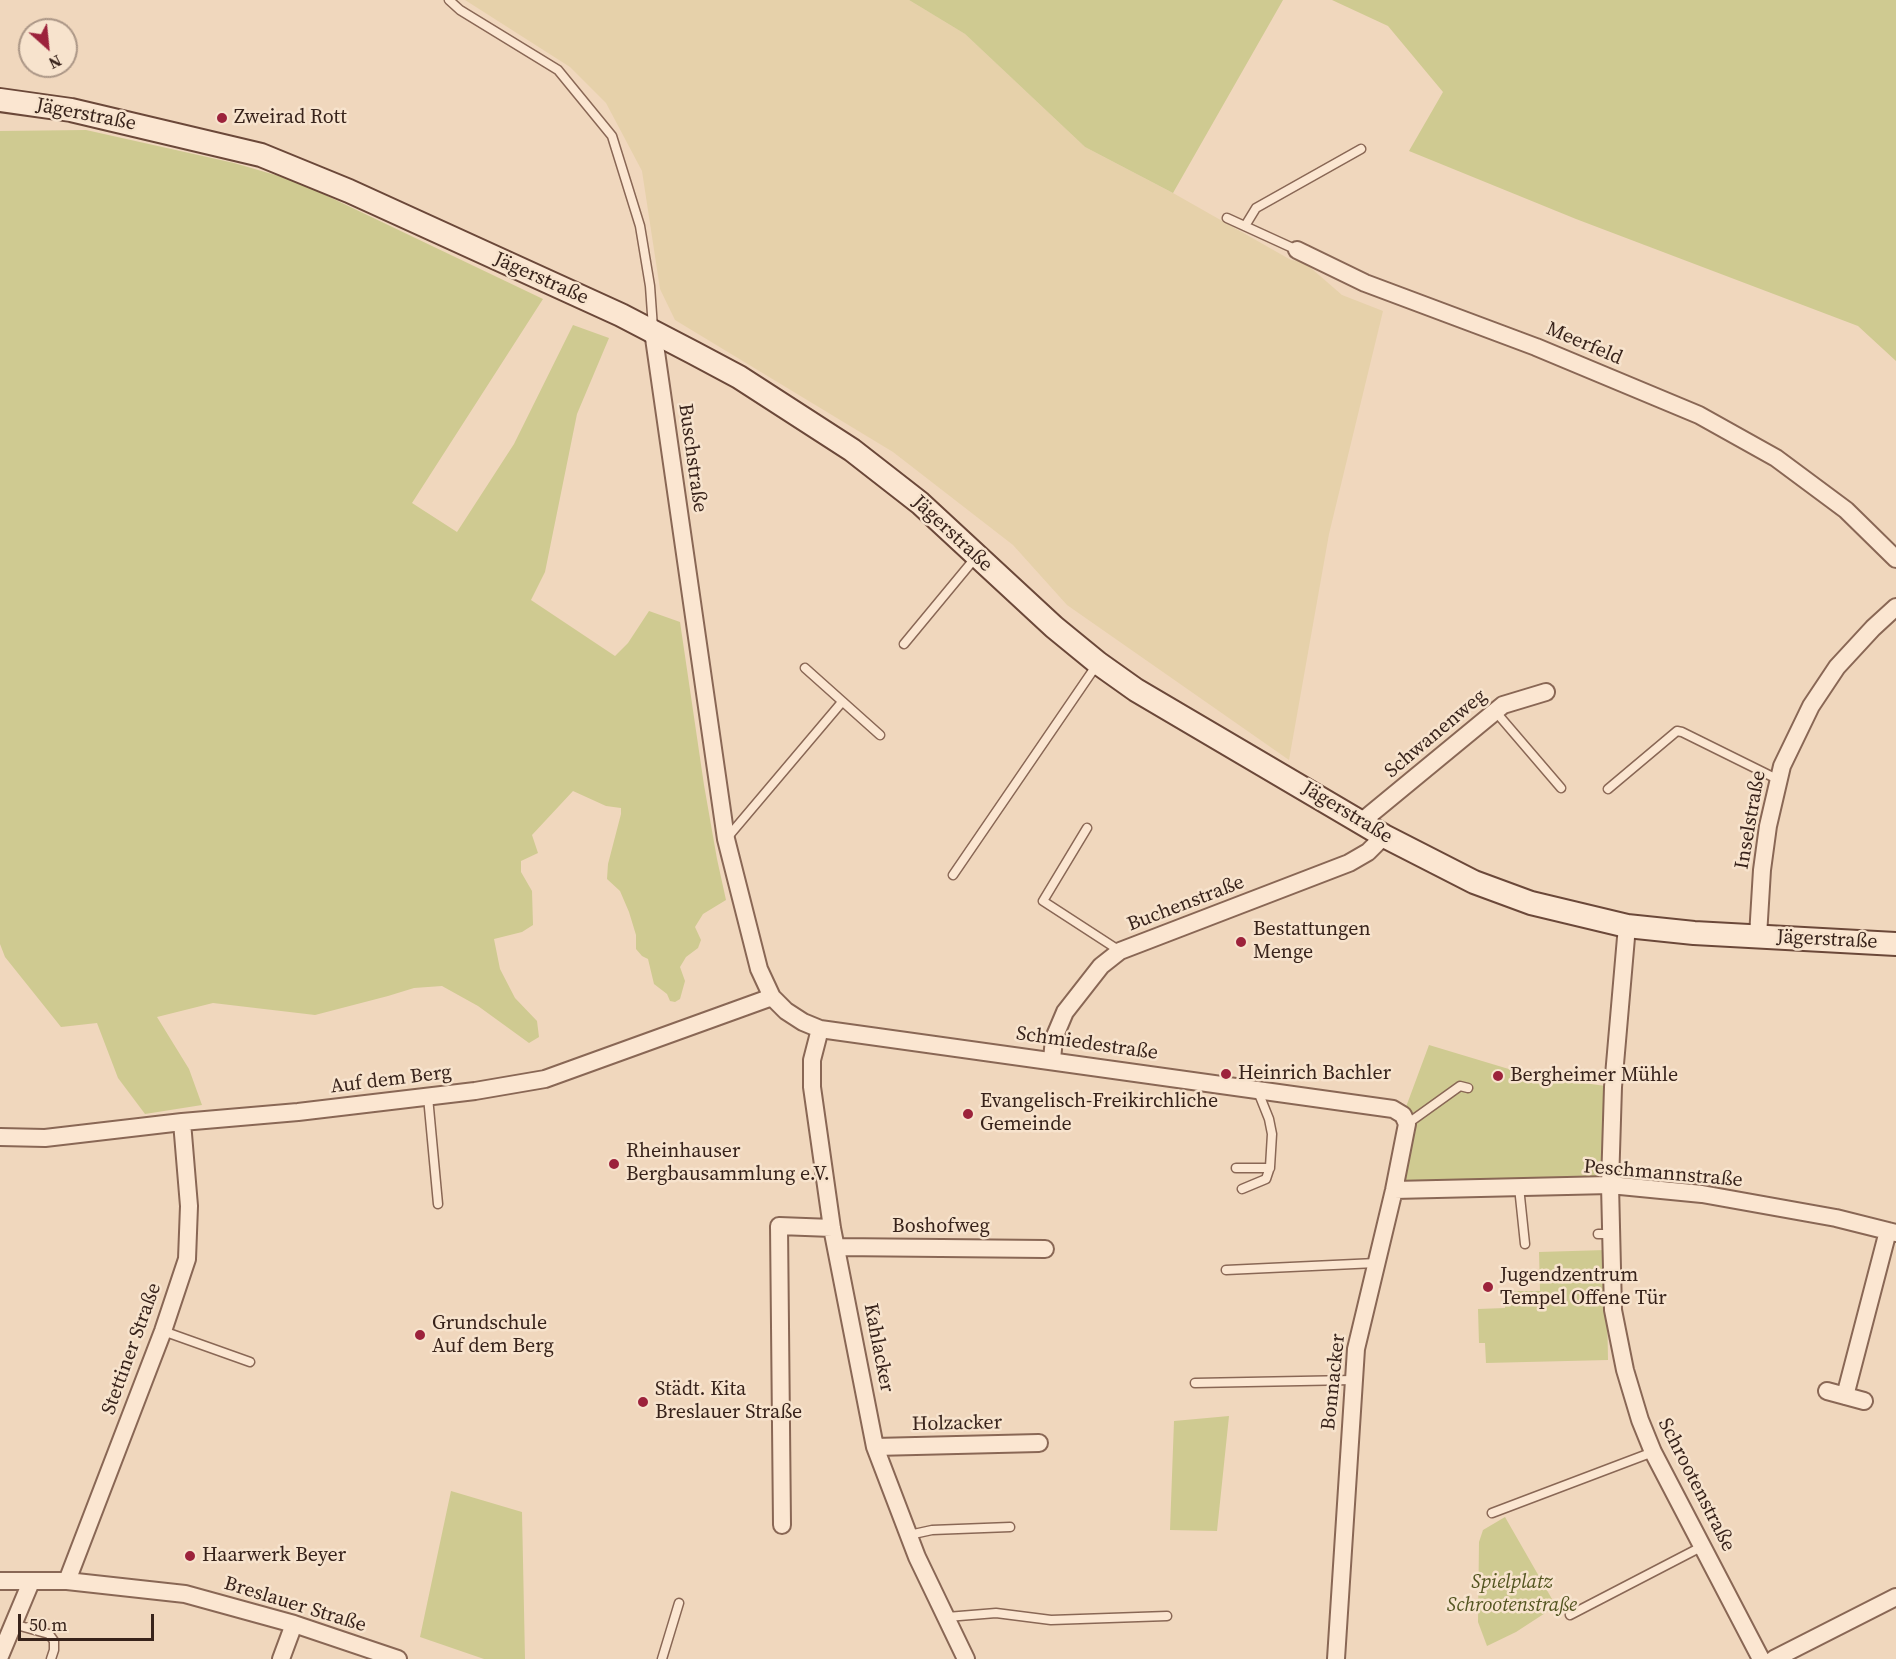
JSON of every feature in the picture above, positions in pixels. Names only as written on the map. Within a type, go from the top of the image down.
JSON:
[{"type":"street","name":"Jägerstraße","points":[[0,100],[71,110],[261,155],[349,190],[653,331],[739,377],[852,450],[920,503],[1054,627],[1136,690],[1384,836],[1474,882],[1531,903],[1627,926],[1694,933],[1896,944]]},
{"type":"street","name":"Meerfeld","points":[[1297,250],[1365,283],[1536,347],[1699,415],[1776,458],[1846,510],[1896,559]]},
{"type":"street","name":"Buschstraße","points":[[653,331],[726,839],[759,969],[772,997]]},
{"type":"street","name":"Inselstraße","points":[[1758,936],[1762,870],[1768,826],[1782,766],[1811,706],[1837,667],[1896,607]]},
{"type":"street","name":"Schwanenweg","points":[[1361,822],[1503,705],[1546,692]]},
{"type":"street","name":"Buchenstraße","points":[[1052,1060],[1054,1038],[1065,1012],[1101,966],[1120,951],[1349,863],[1368,852],[1384,836]]},
{"type":"street","name":"Schrootenstraße","points":[[1627,926],[1613,1087],[1610,1185],[1605,1234],[1613,1311],[1625,1370],[1640,1420],[1653,1452],[1761,1659]]},
{"type":"street","name":"Schmiedestraße","points":[[772,997],[802,1022],[820,1029],[1394,1108],[1405,1120]]},
{"type":"street","name":"Auf dem Berg","points":[[0,1137],[45,1138],[182,1122],[298,1112],[476,1091],[545,1079],[772,997]]},
{"type":"street","name":"Kahlacker","points":[[820,1029],[812,1060],[812,1088],[832,1228],[876,1447],[917,1557],[966,1659]]},
{"type":"street","name":"Bonnacker","points":[[1336,1659],[1356,1349],[1394,1190],[1405,1120]]},
{"type":"street","name":"Stettiner Straße","points":[[67,1581],[163,1331],[188,1259],[189,1206],[182,1122]]},
{"type":"street","name":"Peschmannstraße","points":[[1394,1190],[1610,1185],[1702,1194],[1836,1218],[1892,1232],[1845,1396]]},
{"type":"street","points":[[783,1525],[779,1226],[832,1228]]},
{"type":"street","name":"Boshofweg","points":[[837,1247],[1045,1249]]},
{"type":"street","points":[[1827,1392],[1864,1401]]},
{"type":"street","name":"Holzacker","points":[[876,1447],[1039,1443]]},
{"type":"street","name":"Breslauer Straße","points":[[0,1581],[67,1581],[185,1594],[294,1624],[398,1659]]},
{"type":"street","points":[[0,1656],[31,1582]]},
{"type":"street","points":[[1774,1659],[1896,1597]]},
{"type":"street","points":[[281,1659],[294,1624]]},
{"type":"lane","name":"Buschstraße","points":[[449,0],[460,10],[558,70],[612,136],[640,226],[650,286],[653,331]]},
{"type":"lane","points":[[1245,226],[1256,208],[1361,149]]},
{"type":"lane","name":"Meerfeld","points":[[1227,218],[1297,250]]},
{"type":"lane","points":[[904,644],[976,556]]},
{"type":"lane","points":[[953,875],[1098,663]]},
{"type":"lane","points":[[804,668],[880,735]]},
{"type":"lane","points":[[726,839],[842,702]]},
{"type":"lane","points":[[1496,711],[1561,788]]},
{"type":"lane","points":[[1608,789],[1677,731],[1779,780]]},
{"type":"lane","points":[[1086,828],[1043,901],[1120,951]]},
{"type":"lane","points":[[1405,1120],[1460,1086],[1468,1088]]},
{"type":"lane","points":[[1242,1189],[1266,1179],[1270,1168],[1272,1134],[1269,1119],[1256,1089]]},
{"type":"lane","points":[[428,1097],[438,1204]]},
{"type":"lane","points":[[1236,1168],[1270,1168]]},
{"type":"lane","points":[[1520,1187],[1525,1244]]},
{"type":"lane","points":[[1226,1270],[1376,1263]]},
{"type":"lane","points":[[163,1331],[250,1362]]},
{"type":"lane","points":[[1195,1383],[1353,1380]]},
{"type":"lane","points":[[1492,1513],[1653,1452]]},
{"type":"lane","points":[[909,1535],[932,1530],[1010,1527]]},
{"type":"lane","points":[[1570,1615],[1703,1546]]},
{"type":"lane","points":[[662,1659],[679,1603]]},
{"type":"lane","points":[[947,1617],[996,1613],[1051,1620],[1167,1616]]},
{"type":"lane","points":[[12,1624],[49,1634],[54,1641],[51,1659]]},
{"type":"shaded area","points":[[465,0],[909,0],[965,34],[1085,147],[1173,193],[1291,260],[1304,262],[1342,295],[1383,311],[1329,534],[1289,760],[1067,605],[1013,545],[893,452],[675,320],[660,289],[642,171],[606,103],[570,67]]},
{"type":"green space","points":[[909,0],[1283,0],[1173,193],[1085,147],[965,34]]},
{"type":"green space","points":[[1332,0],[1896,0],[1896,361],[1858,326],[1576,219],[1409,151],[1443,92],[1388,26]]},
{"type":"green space","points":[[86,130],[234,163],[296,181],[543,299],[412,503],[457,532],[514,444],[573,325],[609,338],[577,414],[545,572],[531,600],[615,656],[628,643],[649,611],[680,622],[704,785],[726,900],[703,914],[695,927],[701,940],[698,948],[686,957],[680,967],[685,981],[680,999],[675,1002],[670,1001],[667,994],[654,984],[648,959],[636,949],[636,935],[620,891],[607,879],[608,864],[621,808],[606,806],[573,791],[532,835],[538,853],[521,861],[521,872],[532,891],[533,925],[522,932],[494,939],[500,969],[515,998],[537,1021],[539,1037],[529,1043],[478,1006],[442,986],[414,988],[315,1015],[213,1003],[157,1017],[189,1069],[202,1105],[145,1114],[118,1078],[97,1023],[61,1027],[5,957],[0,944],[0,131]]},
{"type":"green space","points":[[1429,1045],[1532,1076],[1613,1087],[1610,1185],[1394,1190],[1403,1115]]},
{"type":"green space","points":[[1606,1250],[1608,1360],[1486,1363],[1485,1343],[1479,1343],[1478,1309],[1505,1308],[1505,1291],[1540,1291],[1539,1252]]},
{"type":"green space","points":[[1229,1416],[1217,1531],[1170,1530],[1174,1421]]},
{"type":"green space","points":[[451,1491],[522,1512],[525,1659],[484,1659],[420,1637]]},
{"type":"green space","name":"Spielplatz Schrootenstraße","points":[[1505,1517],[1556,1606],[1516,1632],[1487,1646],[1478,1622],[1479,1542],[1483,1530]]},
{"type":"place","name":"Zweirad Rott","points":[[222,118]]},
{"type":"place","name":"Bestattungen Menge","points":[[1241,942]]},
{"type":"place","name":"Heinrich Bachler","points":[[1226,1074]]},
{"type":"place","name":"Bergheimer Mühle","points":[[1498,1076]]},
{"type":"place","name":"Evangelisch-Freikirchliche Gemeinde","points":[[968,1114]]},
{"type":"place","name":"Rheinhauser Bergbausammlung e.V.","points":[[614,1164]]},
{"type":"place","name":"Jugendzentrum Tempel Offene Tür","points":[[1488,1287]]},
{"type":"place","name":"Grundschule Auf dem Berg","points":[[420,1335]]},
{"type":"place","name":"Städt. Kita Breslauer Straße","points":[[643,1402]]},
{"type":"place","name":"Haarwerk Beyer","points":[[190,1556]]}]
